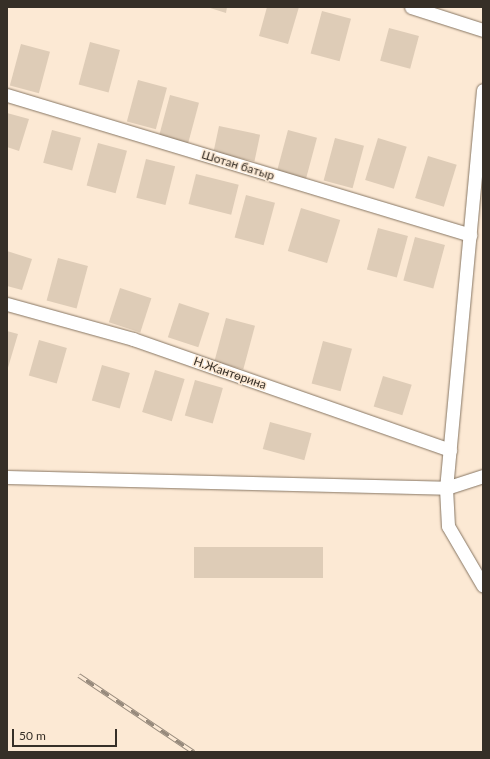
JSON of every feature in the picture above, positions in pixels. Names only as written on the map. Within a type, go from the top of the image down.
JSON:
[{"type":"street","points":[[411,7],[483,30]]},
{"type":"street","points":[[483,90],[446,488],[448,526],[483,586]]},
{"type":"street","name":"Шотан батыр","points":[[7,95],[470,235]]},
{"type":"street","name":"Н.Жантөрина","points":[[7,304],[133,339],[450,450]]},
{"type":"street","points":[[7,477],[446,488],[483,476]]},
{"type":"building","points":[[207,7],[227,7],[226,13]]},
{"type":"building","points":[[267,7],[299,7],[288,44],[259,36]]},
{"type":"building","points":[[322,11],[351,19],[340,61],[311,54]]},
{"type":"building","points":[[389,28],[419,36],[410,69],[380,61]]},
{"type":"building","points":[[90,42],[120,50],[109,93],[79,85]]},
{"type":"building","points":[[21,44],[50,52],[39,93],[10,86]]},
{"type":"building","points":[[138,80],[167,88],[156,129],[127,122]]},
{"type":"building","points":[[170,95],[199,103],[188,145],[159,138]]},
{"type":"building","points":[[7,113],[29,119],[19,151],[7,147]]},
{"type":"building","points":[[219,126],[260,135],[254,161],[213,152]]},
{"type":"building","points":[[52,130],[81,138],[72,171],[43,163]]},
{"type":"building","points":[[288,130],[317,138],[306,180],[277,173]]},
{"type":"building","points":[[335,138],[364,146],[353,188],[324,181]]},
{"type":"building","points":[[378,138],[407,147],[394,189],[365,180]]},
{"type":"building","points":[[98,143],[127,151],[116,193],[87,186]]},
{"type":"building","points":[[428,156],[457,165],[444,207],[415,198]]},
{"type":"building","points":[[146,159],[175,166],[165,205],[136,198]]},
{"type":"building","points":[[196,174],[239,185],[231,215],[189,204]]},
{"type":"building","points":[[246,195],[275,203],[264,245],[235,238]]},
{"type":"building","points":[[301,208],[340,220],[327,263],[288,251]]},
{"type":"building","points":[[378,228],[408,236],[397,278],[367,270]]},
{"type":"building","points":[[415,237],[445,245],[433,288],[403,280]]},
{"type":"building","points":[[7,251],[32,259],[22,290],[7,286]]},
{"type":"building","points":[[58,258],[88,266],[77,309],[47,301]]},
{"type":"building","points":[[120,288],[151,298],[140,332],[109,322]]},
{"type":"building","points":[[179,303],[209,313],[198,347],[168,337]]},
{"type":"building","points":[[226,318],[255,326],[243,369],[214,361]]},
{"type":"building","points":[[7,331],[18,334],[7,371]]},
{"type":"building","points":[[39,340],[67,348],[57,384],[29,376]]},
{"type":"building","points":[[323,341],[352,349],[341,391],[312,384]]},
{"type":"building","points":[[102,365],[130,373],[120,409],[92,401]]},
{"type":"building","points":[[155,370],[185,379],[172,421],[142,412]]},
{"type":"building","points":[[383,376],[412,385],[402,415],[374,407]]},
{"type":"building","points":[[195,380],[223,388],[213,424],[185,416]]},
{"type":"building","points":[[270,422],[312,433],[304,460],[263,449]]},
{"type":"building","points":[[194,547],[323,547],[323,578],[194,578]]},
{"type":"railway","points":[[79,675],[194,752]]}]
